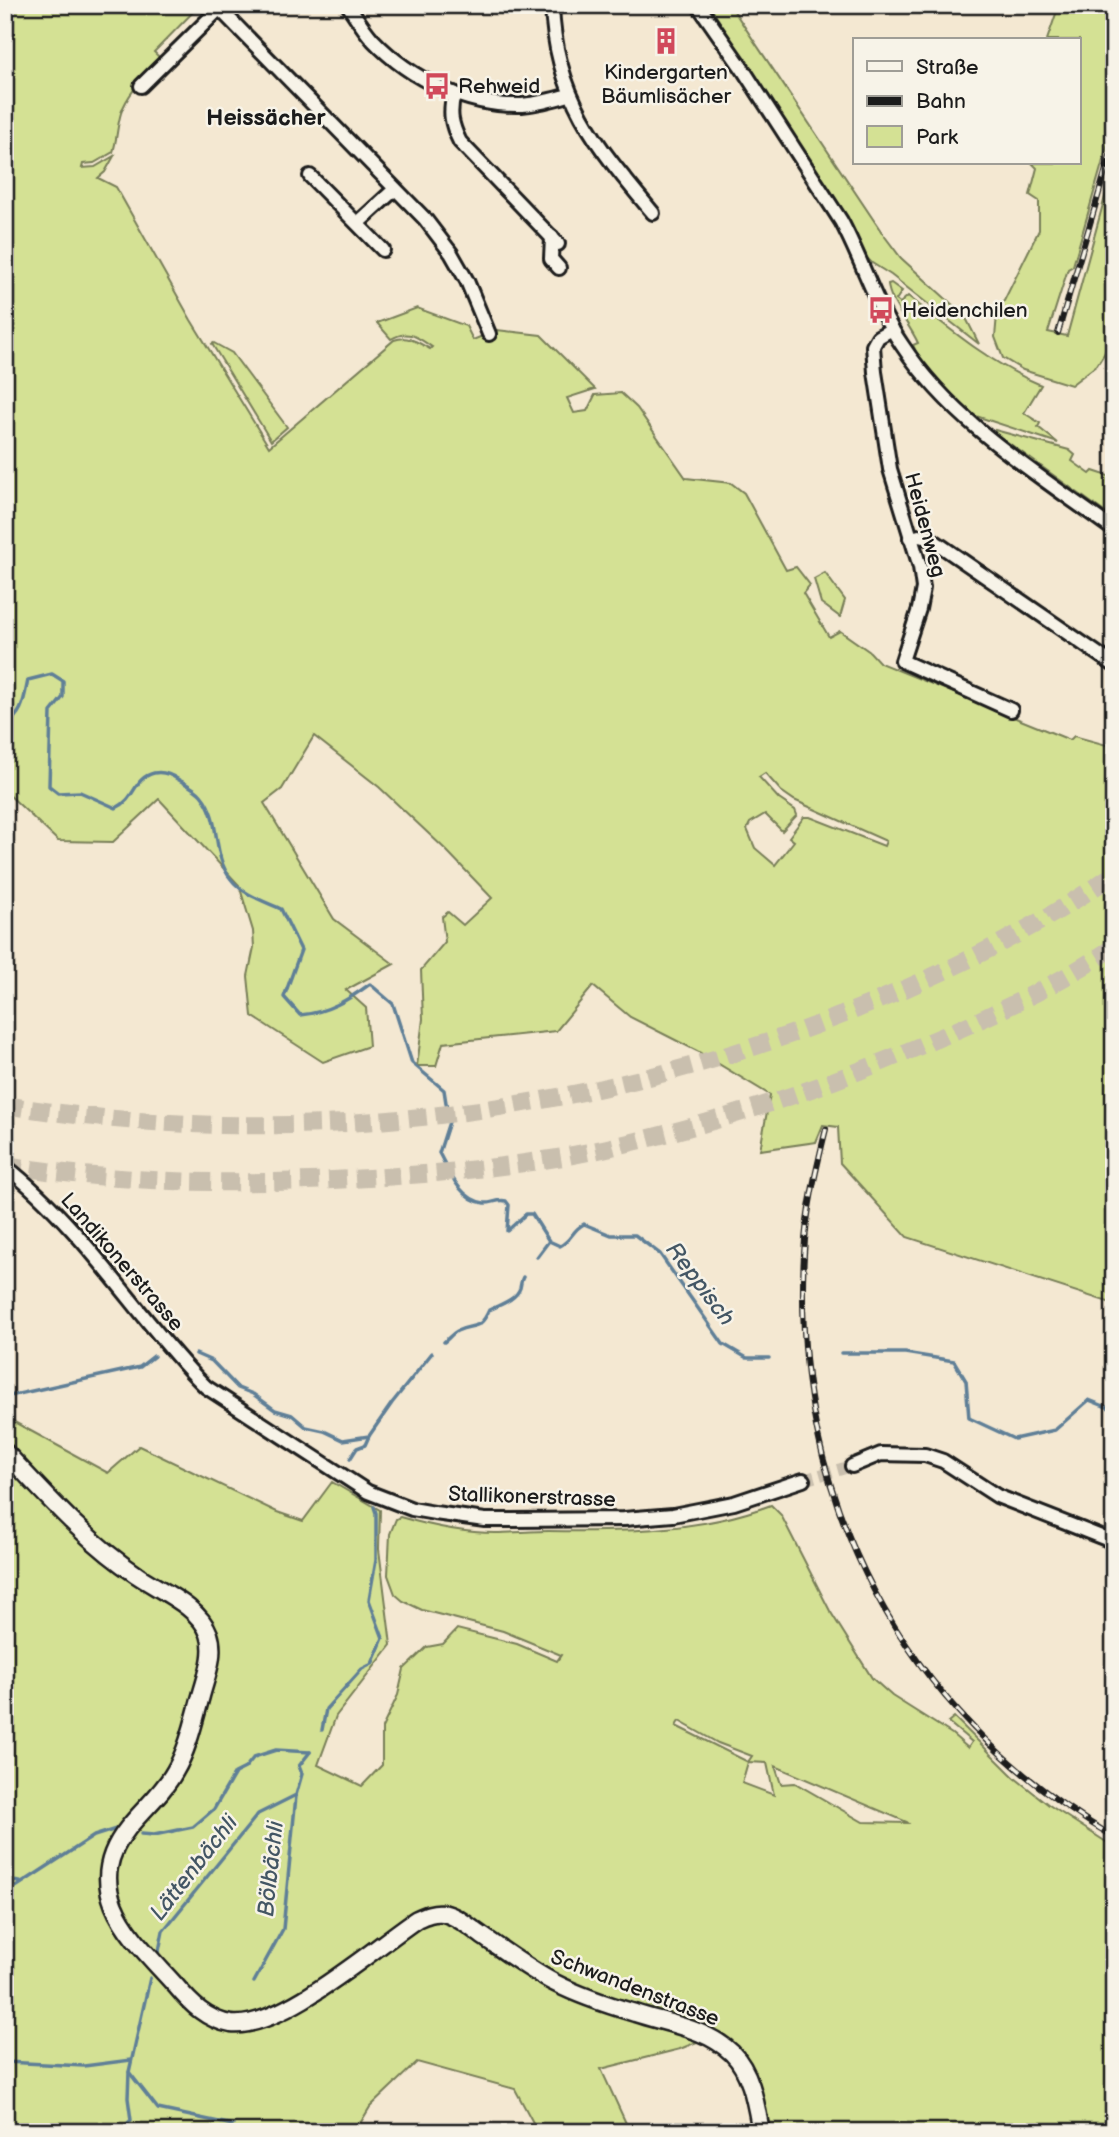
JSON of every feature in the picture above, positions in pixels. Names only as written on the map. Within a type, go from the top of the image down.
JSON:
[{"type":"main road","name":"Schwandenstrasse","points":[[5,1452],[98,1546],[198,1615],[209,1634],[211,1658],[184,1754],[168,1783],[119,1842],[110,1864],[108,1884],[111,1901],[125,1928],[201,2011],[232,2024],[265,2020],[296,2004],[417,1919],[433,1913],[446,1914],[534,1971],[569,1990],[633,2013],[705,2034],[733,2054],[743,2067],[750,2083],[761,2132]]},
{"type":"street","points":[[348,5],[385,51],[410,71],[454,93],[481,102],[509,105],[537,104],[569,95]]},
{"type":"street","points":[[552,5],[555,46],[569,95],[597,145],[653,213]]},
{"type":"street","points":[[698,5],[841,221],[874,296],[922,374],[953,407],[1005,450],[1114,530]]},
{"type":"street","points":[[141,86],[217,7],[425,219],[451,253],[467,281],[489,334]]},
{"type":"street","points":[[454,93],[450,109],[451,125],[460,142],[555,241],[551,259],[559,268]]},
{"type":"street","points":[[310,176],[383,250]]},
{"type":"street","points":[[358,223],[395,189]]},
{"type":"street","name":"Heidenweg","points":[[892,329],[878,337],[873,346],[875,372],[890,469],[920,567],[923,588],[902,661],[1011,710]]},
{"type":"street","points":[[911,538],[919,536],[931,539],[1114,665]]},
{"type":"street","name":"Landikonerstrasse","points":[[5,1166],[44,1200],[190,1372],[206,1387]]},
{"type":"street","name":"Stallikonerstrasse","points":[[206,1387],[368,1492],[412,1509],[435,1513],[485,1520],[660,1517],[734,1503],[803,1480]]},
{"type":"street","points":[[852,1466],[881,1454],[925,1455],[943,1461],[998,1496],[1114,1542]]},
{"type":"green space","points":[[5,5],[200,5],[154,52],[161,59],[138,84],[124,105],[113,152],[94,163],[83,164],[82,168],[95,167],[114,156],[105,172],[98,178],[116,187],[191,320],[269,447],[394,340],[409,339],[430,349],[432,347],[407,334],[391,339],[377,323],[417,308],[466,326],[473,340],[497,330],[541,335],[595,389],[567,398],[574,413],[587,411],[595,395],[621,393],[637,408],[686,478],[731,483],[744,493],[786,570],[796,567],[810,585],[803,593],[829,637],[840,631],[870,652],[880,663],[1070,740],[1074,736],[1114,747],[1114,1304],[907,1237],[840,1163],[838,1127],[823,1125],[816,1142],[760,1150],[770,1095],[697,1051],[630,1017],[593,986],[556,1031],[443,1043],[436,1066],[417,1066],[423,1019],[421,970],[445,942],[442,917],[448,912],[463,925],[492,898],[379,787],[314,736],[282,789],[264,803],[334,919],[394,964],[346,990],[366,1008],[369,1046],[323,1062],[252,1016],[248,976],[254,947],[253,931],[239,885],[159,799],[113,842],[58,841],[5,791]],"holes":[[[765,773],[781,791],[794,800],[886,841],[884,846],[804,817],[789,837],[794,841],[775,865],[755,848],[747,829],[750,823],[765,814],[782,831],[797,815],[795,810],[779,799],[759,777]]]},
{"type":"green space","points":[[709,5],[730,5],[883,234],[901,258],[965,316],[979,344],[866,257],[852,228]]},
{"type":"green space","points":[[1059,5],[1114,5],[1114,122],[1073,266],[1068,269],[1048,332],[1067,336],[1114,164],[1114,313],[1110,339],[1104,354],[1097,365],[1071,385],[1023,370],[1003,358],[995,337],[997,315],[1039,230],[1039,201],[1030,195],[1037,168],[1033,164],[1080,164],[1080,38],[1048,38]]},
{"type":"green space","points":[[891,283],[902,291],[896,300],[900,303],[908,296],[988,357],[1041,385],[1024,413],[1040,423],[1038,427],[1058,443],[973,415],[946,392],[919,359],[913,345],[918,343],[889,291],[888,284]]},
{"type":"green space","points":[[212,344],[232,353],[287,427],[271,441]]},
{"type":"green space","points":[[995,430],[1069,450],[1075,455],[1072,461],[1090,474],[1093,471],[1111,477],[1114,475],[1114,519],[995,433]]},
{"type":"green space","points":[[825,573],[845,600],[840,617],[821,603],[814,579]]},
{"type":"green space","points":[[5,1417],[108,1473],[139,1446],[277,1512],[303,1521],[332,1482],[380,1510],[379,1549],[391,1645],[336,1716],[318,1765],[362,1786],[382,1765],[382,1728],[398,1695],[404,1669],[427,1647],[443,1644],[457,1629],[517,1644],[557,1661],[561,1655],[503,1631],[422,1610],[403,1601],[395,1594],[388,1575],[390,1534],[396,1519],[400,1517],[483,1533],[634,1530],[717,1521],[771,1505],[781,1515],[830,1611],[872,1678],[892,1696],[952,1734],[968,1748],[972,1742],[948,1722],[954,1717],[1015,1778],[1049,1805],[1114,1847],[1114,2132],[767,2132],[760,2096],[716,2034],[680,2049],[601,2069],[630,2132],[538,2132],[515,2089],[417,2062],[370,2107],[355,2132],[5,2132]],"holes":[[[679,1721],[718,1743],[752,1756],[748,1762],[676,1726]],[[748,1762],[767,1763],[774,1795],[742,1783]],[[775,1766],[908,1823],[863,1822],[795,1783],[781,1784]]]},
{"type":"waterway","name":"Reppisch","points":[[5,725],[19,711],[28,680],[52,674],[63,681],[63,697],[51,712],[49,786],[58,793],[80,792],[116,808],[123,804],[142,779],[154,773],[161,773],[170,775],[201,795],[212,815],[221,859],[231,879],[248,893],[281,909],[301,950],[284,997],[300,1015],[337,1005],[370,984],[393,1004],[412,1063],[444,1090],[449,1122],[439,1153],[462,1191],[484,1203],[506,1201],[509,1205],[507,1231],[526,1214],[532,1214],[549,1241],[560,1246],[584,1224],[611,1235],[635,1235],[660,1254],[723,1344],[747,1358],[769,1358]]},
{"type":"waterway","points":[[537,1257],[549,1241]]},
{"type":"waterway","points":[[444,1342],[457,1331],[479,1324],[489,1310],[515,1296],[523,1277]]},
{"type":"waterway","points":[[196,1354],[212,1361],[238,1388],[253,1394],[275,1410],[292,1415],[306,1427],[324,1431],[343,1440],[369,1436],[432,1353]]},
{"type":"waterway","name":"Reppisch","points":[[841,1353],[905,1353],[954,1361],[966,1381],[969,1418],[1014,1439],[1055,1430],[1089,1400],[1114,1410]]},
{"type":"waterway","points":[[5,1397],[140,1367],[154,1356]]},
{"type":"waterway","name":"Lättenbächli","points":[[350,1459],[357,1448],[365,1445],[369,1436]]},
{"type":"waterway","name":"Lättenbächli","points":[[322,1730],[326,1709],[362,1669],[372,1664],[383,1638],[369,1600],[376,1560],[374,1507]]},
{"type":"waterway","points":[[141,1834],[154,1835],[193,1827],[214,1809],[235,1773],[245,1768],[254,1757],[276,1750],[310,1752]]},
{"type":"waterway","name":"Lättenbächli","points":[[159,1951],[163,1931],[258,1814],[296,1795],[302,1774],[299,1766],[310,1752]]},
{"type":"waterway","name":"Bölbächli","points":[[254,1982],[283,1929],[296,1796]]},
{"type":"waterway","points":[[5,1894],[94,1836],[116,1829]]},
{"type":"waterway","points":[[5,1880],[20,1882]]},
{"type":"waterway","name":"Lättenbächli","points":[[150,1978],[129,2072],[158,2109],[233,2125]]},
{"type":"waterway","points":[[5,2062],[84,2066],[131,2060]]},
{"type":"waterway","points":[[81,2132],[91,2127],[121,2130],[131,2120],[129,2072]]},
{"type":"tunnel","points":[[5,1105],[113,1119],[222,1125],[332,1124],[441,1115],[549,1099],[655,1075],[760,1045],[862,1007],[992,948],[1054,913],[1114,874]]},
{"type":"tunnel","points":[[5,1165],[106,1177],[258,1182],[359,1179],[436,1173],[565,1157],[654,1137],[729,1116],[877,1064],[1016,1003],[1066,977],[1114,947]]},
{"type":"tunnel","points":[[803,1480],[852,1466]]},
{"type":"railway","points":[[1058,333],[1114,142]]},
{"type":"railway","points":[[826,1129],[805,1238],[805,1344],[817,1431],[840,1513],[874,1591],[919,1663],[974,1728],[1039,1786],[1114,1837]]},
{"type":"place","name":"Kindergarten Bäumlisächer","points":[[666,41]]},
{"type":"place","name":"Rehweid","points":[[437,86]]},
{"type":"place","name":"Heidenchilen","points":[[881,310]]},
{"type":"district","name":"Heissächer","points":[[266,118]]}]
